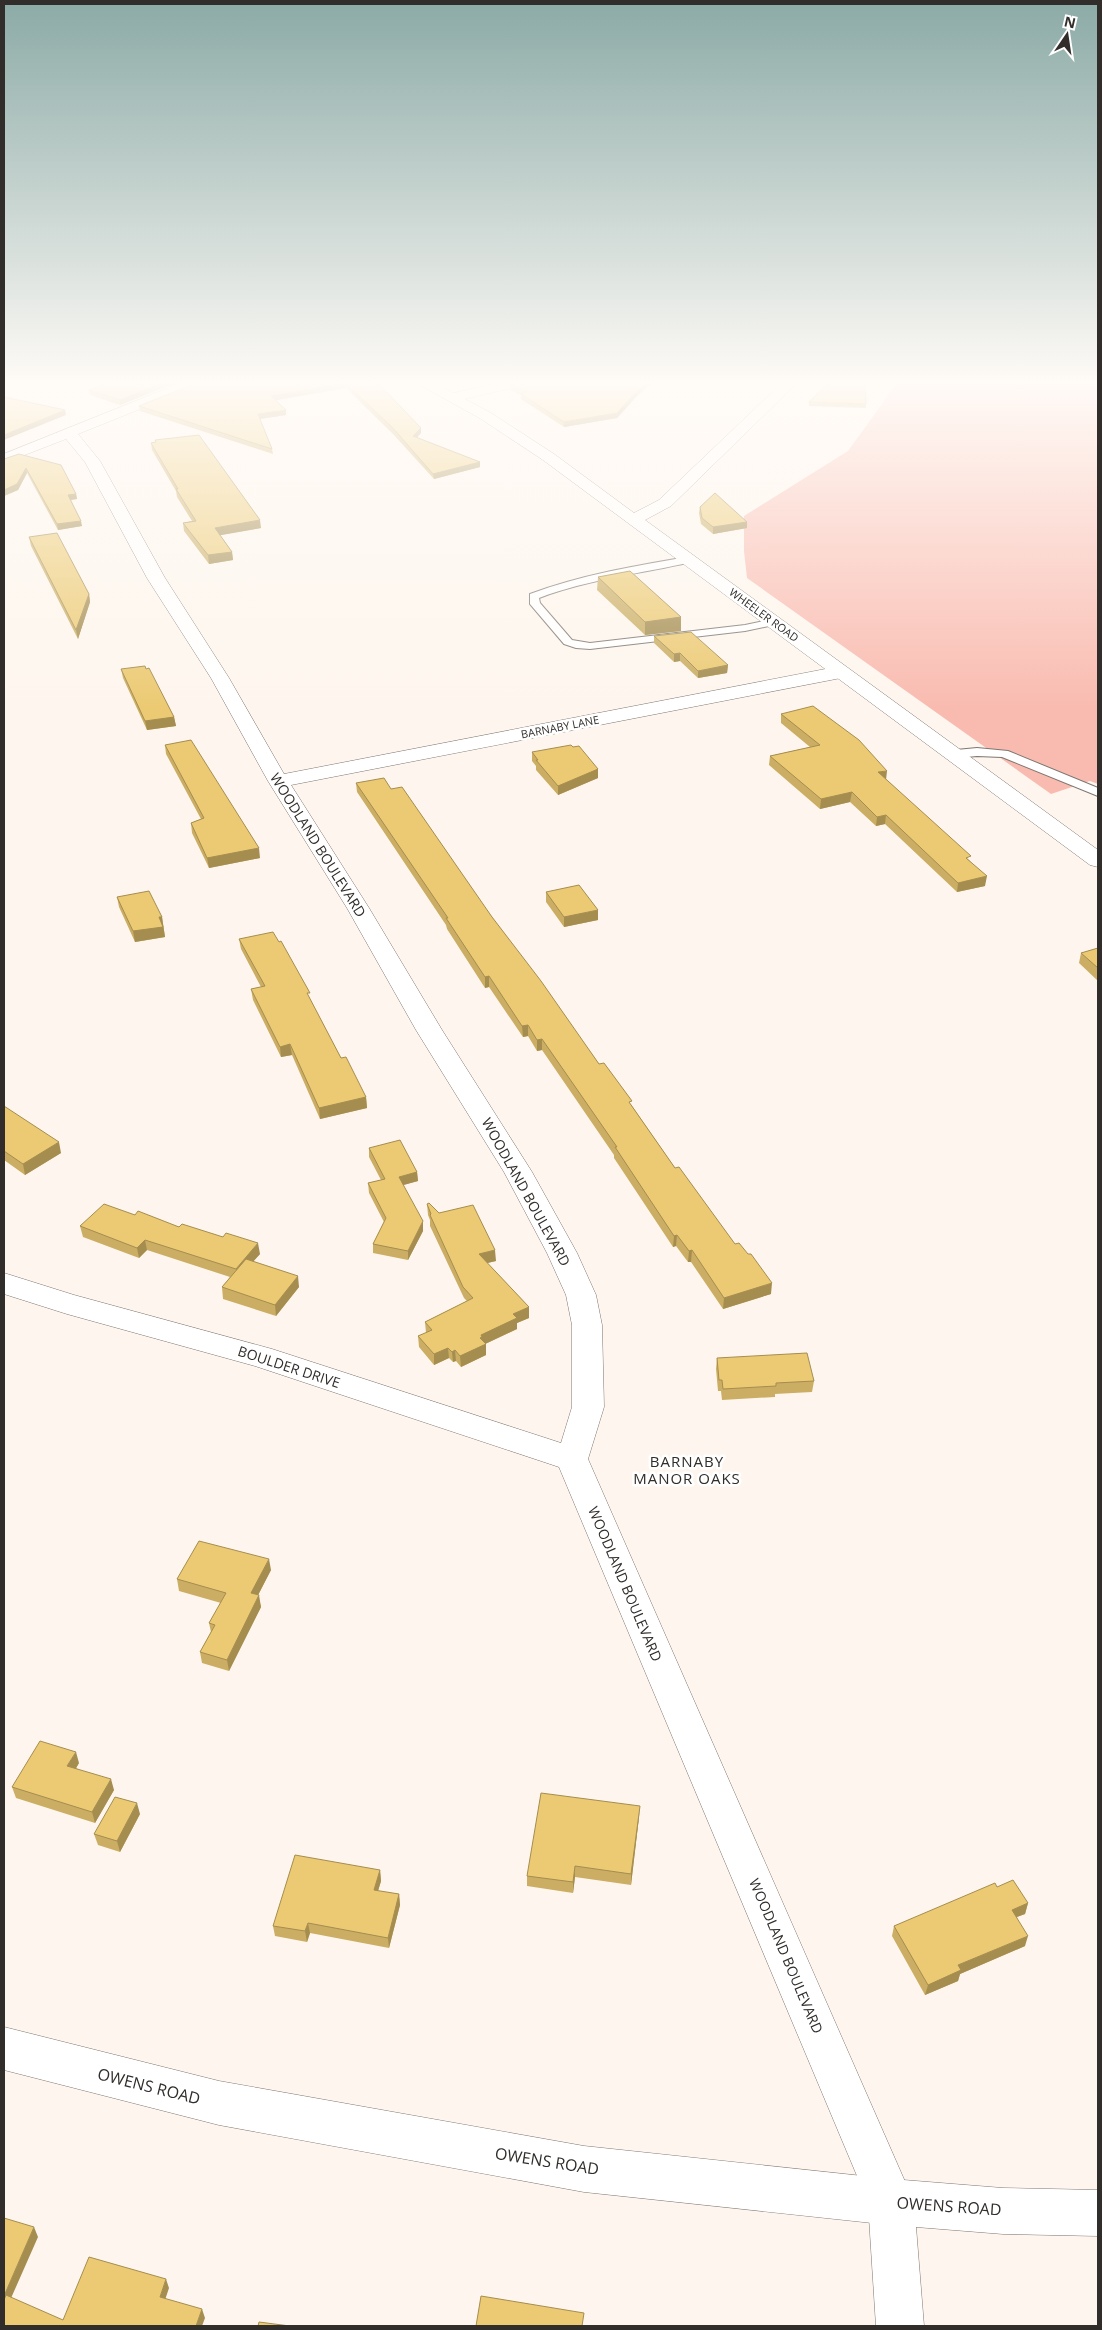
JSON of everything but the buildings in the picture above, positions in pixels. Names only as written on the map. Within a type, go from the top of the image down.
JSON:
[{"type":"street","name":"WOODLAND BOULEVARD","points":[[108,491],[156,578],[220,678],[278,781],[358,908],[429,1030],[518,1172],[562,1252],[581,1295],[587,1326],[590,1376],[588,1399],[572,1459],[891,2202],[900,2326]]},
{"type":"street","name":"WHEELER ROAD","points":[[592,491],[956,754],[1098,860]]},
{"type":"street","points":[[633,520],[665,503],[678,491]]},
{"type":"street","name":"BARNABY LANE","points":[[278,781],[841,672]]},
{"type":"street","name":"BOULDER DRIVE","points":[[4,1283],[67,1304],[262,1357],[572,1459]]},
{"type":"street","name":"OWENS ROAD","points":[[4,2049],[220,2103],[584,2169],[891,2202],[1003,2211],[1098,2213]]},
{"type":"lane","points":[[687,560],[582,580],[534,596],[535,604],[560,635],[568,642],[576,645],[590,646],[735,629],[774,622]]},
{"type":"lane","points":[[956,754],[977,752],[1004,754],[1098,792]]},
{"type":"shaded area","points":[[784,491],[1098,491],[1098,784],[1090,781],[1051,794],[747,578],[744,551],[744,516]]},
{"type":"district","name":"BARNABY MANOR OAKS","points":[[687,1470]]}]
